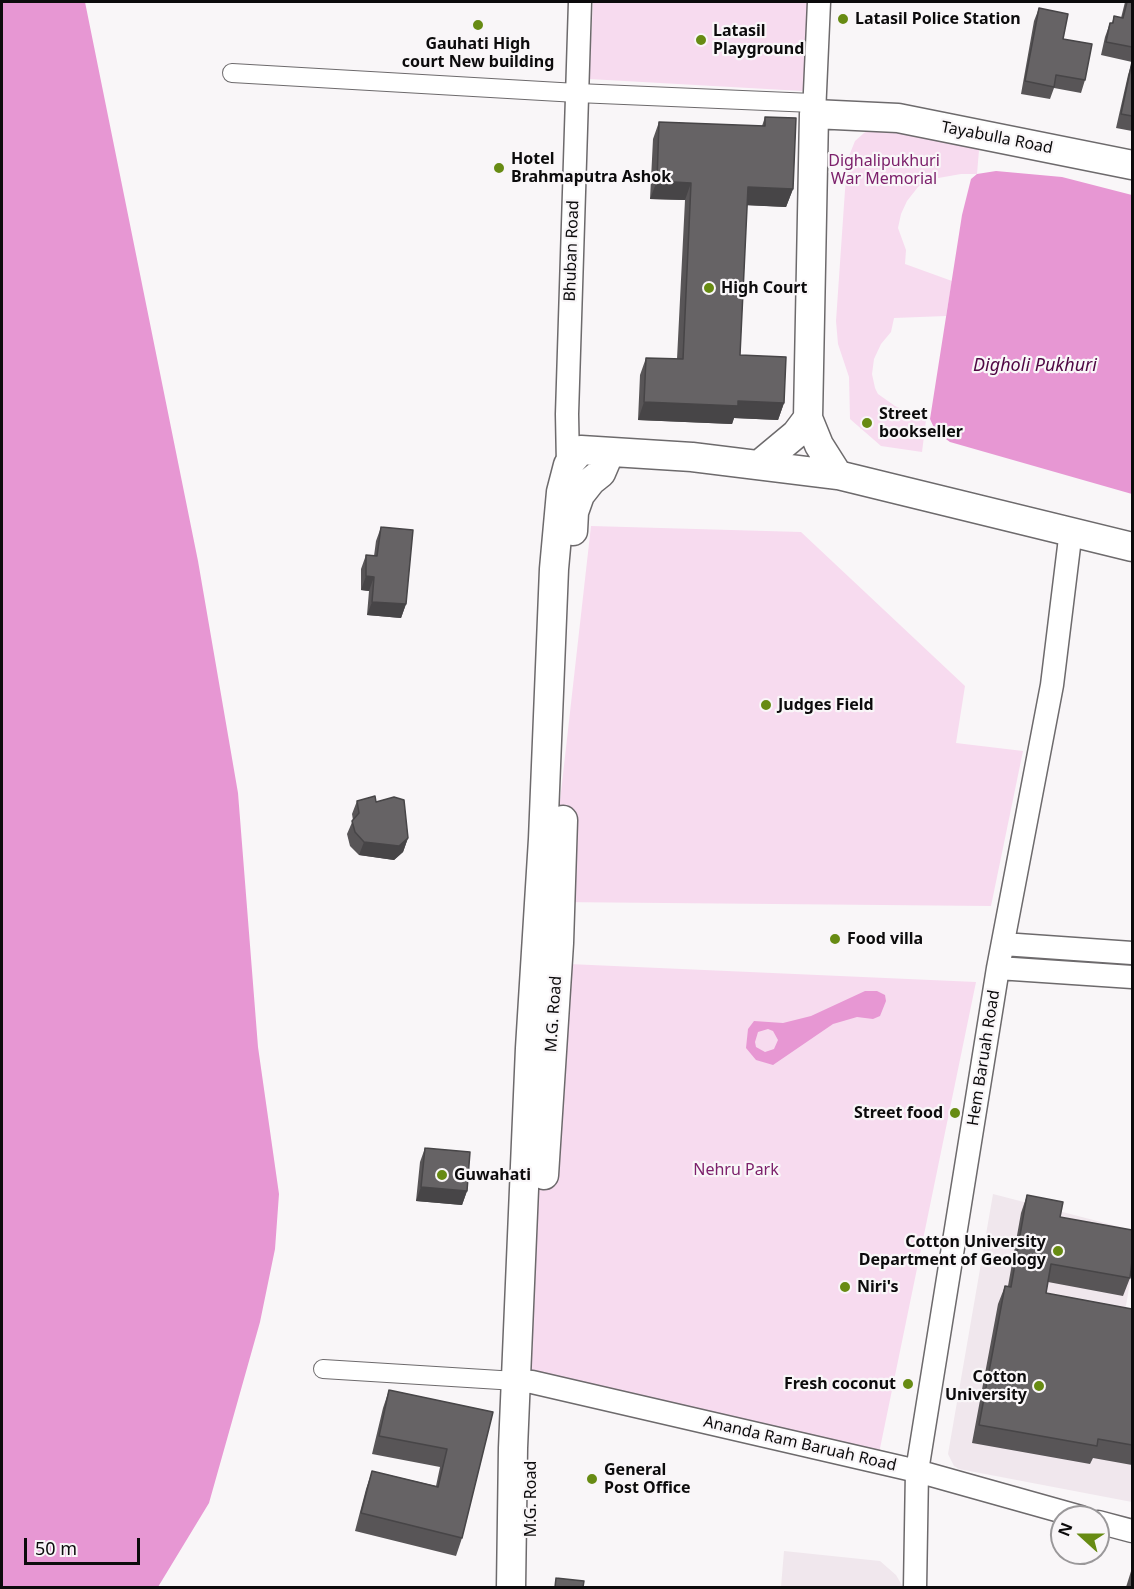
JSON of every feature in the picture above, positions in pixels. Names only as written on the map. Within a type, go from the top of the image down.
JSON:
[{"type":"main road","name":"Tayabulla Road","points":[[813,109],[860,116],[898,118],[1132,165]]},
{"type":"main road","points":[[813,109],[808,418],[819,445],[838,475]]},
{"type":"main road","points":[[760,464],[796,434],[808,418]]},
{"type":"main road","points":[[511,1587],[524,1381],[530,1048],[543,839],[554,569],[561,492],[568,465],[581,450],[760,464],[838,475],[1071,530],[1132,547]]},
{"type":"main road","points":[[580,495],[601,473],[609,452]]},
{"type":"main road","name":"M.G. Road","points":[[531,1587],[524,1381],[558,943],[574,512],[580,495]]},
{"type":"street","name":"Bhuban Road","points":[[568,465],[567,414],[580,2]]},
{"type":"street","points":[[232,73],[813,109],[819,2]]},
{"type":"street","points":[[568,465],[580,495]]},
{"type":"street","name":"Hem Baruah Road","points":[[915,1587],[917,1472],[998,968],[1052,685],[1071,530]]},
{"type":"street","points":[[1003,944],[1132,952]]},
{"type":"street","points":[[998,968],[1132,977]]},
{"type":"street","points":[[323,1369],[524,1381]]},
{"type":"street","name":"Ananda Ram Baruah Road","points":[[524,1381],[917,1472],[1050,1508]]},
{"type":"street","points":[[1110,1525],[1132,1531]]},
{"type":"shaded area","name":"Cotton University","points":[[993,1194],[1132,1230],[1132,1271],[1124,1317],[1130,1318],[1132,1308],[1132,1502],[959,1469],[954,1466],[948,1454]]},
{"type":"shaded area","points":[[784,1551],[880,1561],[896,1575],[903,1587],[781,1587]]},
{"type":"green space","name":"Latasil Playground","points":[[593,2],[812,2],[809,86],[802,91],[589,79]]},
{"type":"green space","name":"Dighalipukhuri War Memorial","points":[[871,129],[980,138],[977,174],[961,174],[927,180],[907,201],[898,228],[906,250],[905,264],[952,281],[946,316],[894,318],[891,332],[881,344],[874,359],[872,374],[878,394],[895,406],[926,420],[922,452],[881,446],[850,419],[849,377],[838,344],[836,321],[847,161],[855,141]]},
{"type":"green space","name":"Judges Field","points":[[591,526],[801,532],[965,686],[956,743],[1023,751],[991,906],[556,902],[554,854]]},
{"type":"green space","name":"Nehru Park","points":[[546,963],[976,982],[878,1458],[531,1382]]},
{"type":"water","points":[[2,2],[85,2],[198,561],[238,793],[258,1047],[279,1194],[275,1249],[260,1322],[209,1503],[158,1587],[2,1587]]},
{"type":"water","name":"Digholi Pukhuri","points":[[996,171],[1062,177],[1132,195],[1132,494],[950,442],[936,432],[930,419],[962,215],[971,179],[977,174]]},
{"type":"water","points":[[865,991],[877,991],[885,995],[886,1001],[880,1016],[873,1019],[857,1017],[833,1024],[773,1065],[756,1060],[746,1048],[748,1029],[754,1021],[783,1023],[811,1016]],"holes":[[[768,1029],[773,1031],[778,1040],[774,1049],[765,1052],[756,1047],[758,1032]]]},
{"type":"building","points":[[1127,2],[1132,2],[1132,47],[1106,42],[1110,23],[1113,23],[1114,16],[1123,18]]},
{"type":"building","points":[[1039,8],[1068,14],[1063,39],[1092,44],[1085,80],[1056,75],[1054,87],[1025,81]]},
{"type":"building","points":[[1132,62],[1132,116],[1121,114]]},
{"type":"building","name":"High Court","points":[[765,117],[796,118],[793,189],[748,187],[740,355],[786,357],[784,403],[738,401],[738,406],[644,402],[646,358],[683,359],[691,183],[657,181],[659,122],[765,126]]},
{"type":"building","points":[[381,527],[413,530],[406,604],[372,602],[374,577],[366,576],[366,555],[377,556]]},
{"type":"building","points":[[375,796],[376,802],[394,797],[404,800],[408,838],[399,846],[364,842],[355,832],[352,821],[359,813],[357,801]]},
{"type":"building","points":[[425,1148],[470,1152],[467,1191],[421,1187]]},
{"type":"building","name":"Cotton University","points":[[1027,1195],[1063,1202],[1060,1217],[1132,1230],[1130,1278],[1051,1264],[1046,1293],[1132,1309],[1132,1445],[1098,1439],[1097,1446],[979,1425],[1005,1286],[1011,1287]]},
{"type":"building","points":[[389,1390],[493,1412],[462,1538],[361,1513],[372,1471],[438,1487],[447,1449],[379,1436]]},
{"type":"building","points":[[556,1578],[584,1581],[583,1587],[555,1587]]},
{"type":"place","name":"Latasil Police Station","points":[[843,19]]},
{"type":"place","name":"Gauhati High court New building","points":[[478,25]]},
{"type":"place","name":"Latasil Playground","points":[[701,40]]},
{"type":"place","name":"Hotel Brahmaputra Ashok","points":[[499,168]]},
{"type":"place","name":"High Court","points":[[709,288]]},
{"type":"place","name":"Street bookseller","points":[[867,423]]},
{"type":"place","name":"Judges Field","points":[[766,705]]},
{"type":"place","name":"Food villa","points":[[835,939]]},
{"type":"place","name":"Street food","points":[[955,1113]]},
{"type":"place","name":"Guwahati","points":[[442,1175]]},
{"type":"place","name":"Cotton University Department of Geology","points":[[1058,1251]]},
{"type":"place","name":"Niri's","points":[[845,1287]]},
{"type":"place","name":"Fresh coconut","points":[[908,1384]]},
{"type":"place","name":"Cotton University","points":[[1039,1386]]},
{"type":"place","name":"General Post Office","points":[[592,1479]]}]
